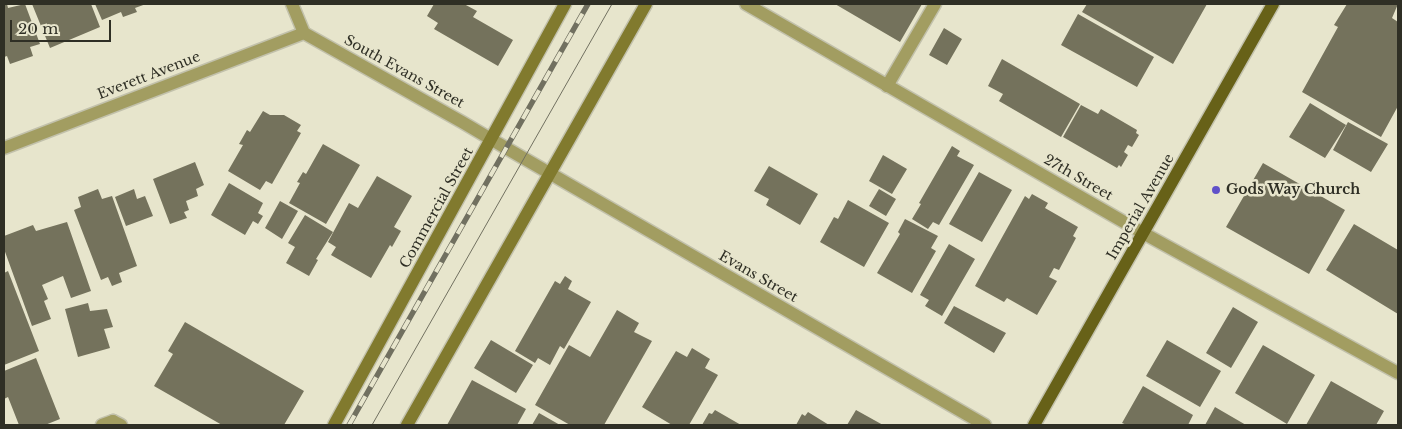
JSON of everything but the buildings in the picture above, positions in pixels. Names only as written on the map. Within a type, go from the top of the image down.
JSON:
[{"type":"main road","name":"Commercial Street","points":[[334,425],[565,4]]},
{"type":"main road","points":[[406,425],[646,4]]},
{"type":"main road","name":"Imperial Avenue","points":[[1034,425],[1273,4]]},
{"type":"street","points":[[292,4],[304,33]]},
{"type":"street","name":"27th Street","points":[[746,4],[1143,233],[1398,372]]},
{"type":"street","points":[[887,86],[935,4]]},
{"type":"street","name":"South Evans Street","points":[[304,33],[516,153]]},
{"type":"street","name":"Everett Avenue","points":[[4,148],[304,33]]},
{"type":"street","name":"Evans Street","points":[[516,153],[549,174],[985,425]]},
{"type":"tram line","points":[[372,425],[612,4]]},
{"type":"railway","points":[[349,425],[588,4]]},
{"type":"place","name":"Gods Way Church","points":[[1216,190]]}]
